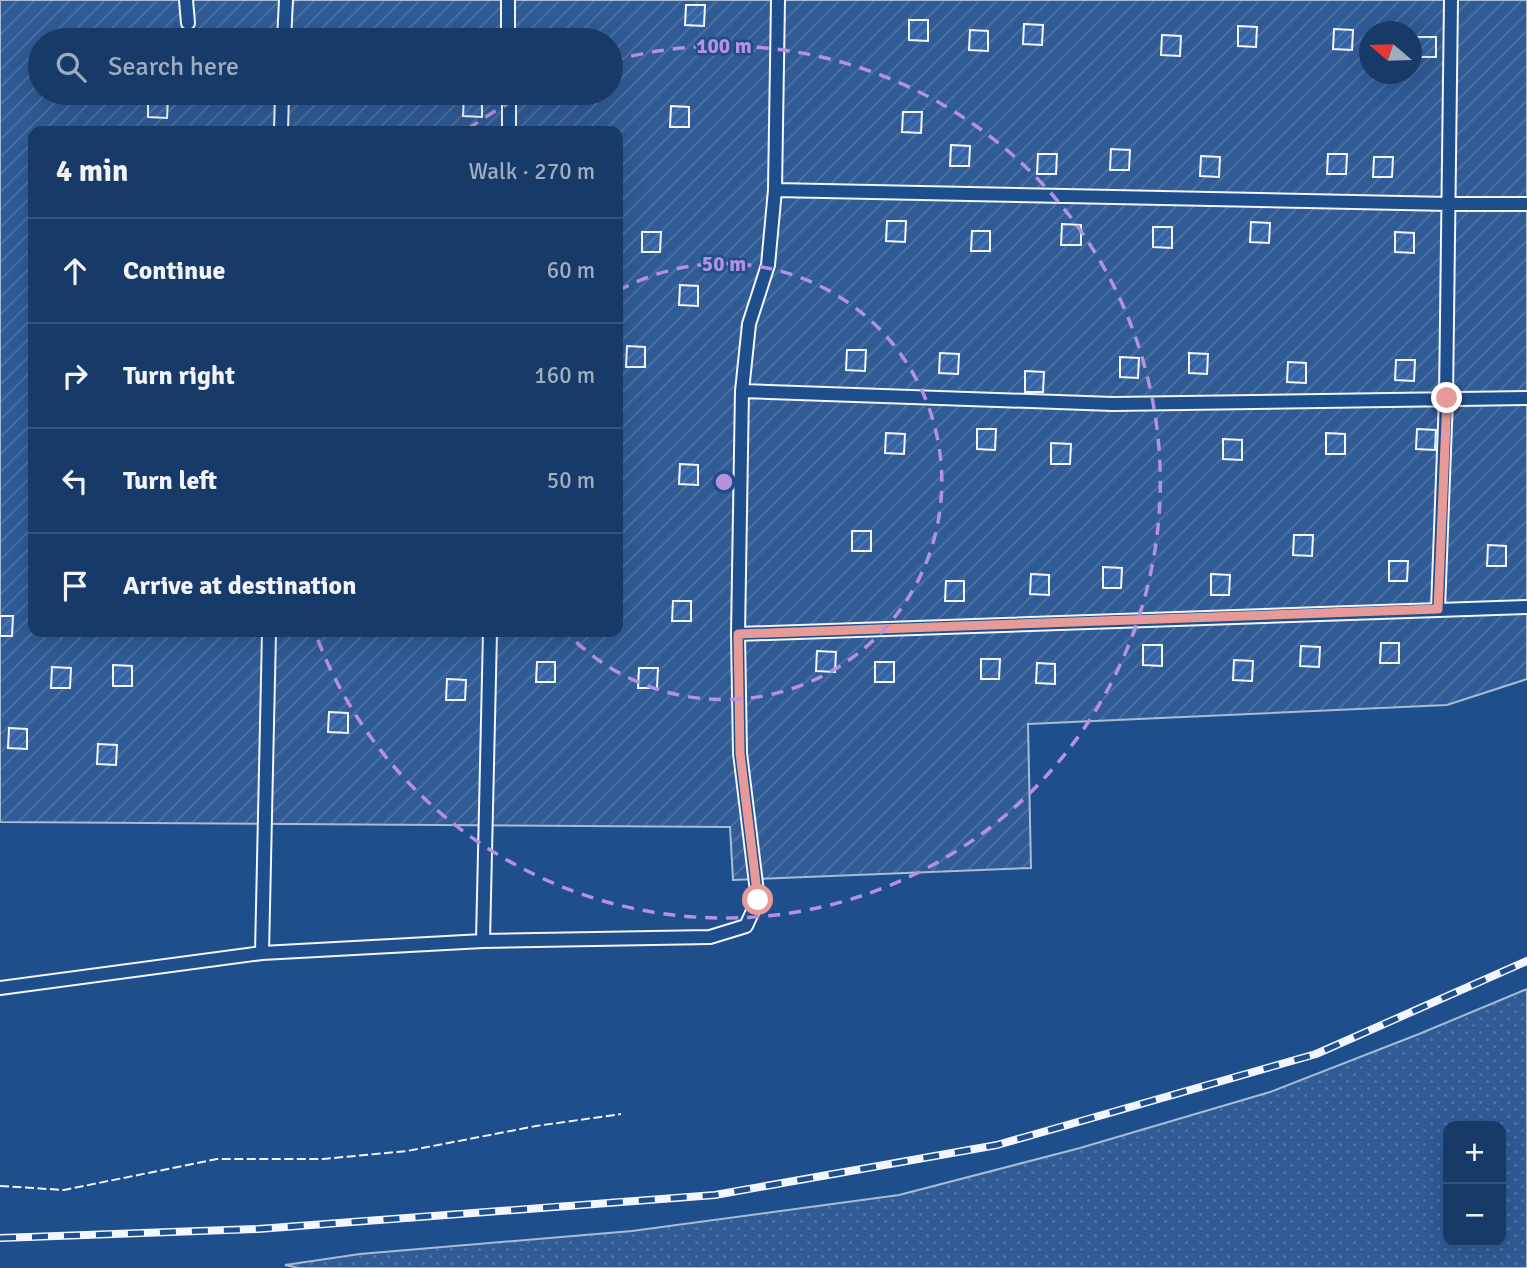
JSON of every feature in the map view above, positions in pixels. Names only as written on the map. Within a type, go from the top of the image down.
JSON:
[{"type":"lane","points":[[186,0],[188,23]]},
{"type":"lane","points":[[285,28],[286,0]]},
{"type":"lane","points":[[508,0],[508,28]]},
{"type":"lane","points":[[0,988],[262,953],[483,941],[710,937],[747,926],[758,900],[740,753],[738,634],[742,391],[749,324],[768,265],[775,190],[778,0]]},
{"type":"lane","points":[[1438,609],[1447,398],[1451,0]]},
{"type":"lane","points":[[281,126],[282,105]]},
{"type":"lane","points":[[509,105],[509,126]]},
{"type":"lane","points":[[775,190],[1527,204]]},
{"type":"lane","points":[[742,391],[1113,404],[1527,398]]},
{"type":"lane","points":[[738,634],[1527,607]]},
{"type":"lane","points":[[262,953],[269,637]]},
{"type":"lane","points":[[483,941],[490,637]]},
{"type":"shaded area","points":[[0,0],[1527,0],[1527,679],[1447,705],[1028,724],[1031,868],[733,880],[730,827],[0,822]]},
{"type":"shaded area","points":[[1527,989],[1527,1268],[299,1268],[285,1265],[360,1254],[632,1231],[899,1195],[1080,1148],[1270,1092]]},
{"type":"building","points":[[686,5],[705,5],[704,26],[685,25]]},
{"type":"building","points":[[909,20],[928,20],[928,41],[909,40]]},
{"type":"building","points":[[1024,24],[1043,25],[1042,45],[1023,44]]},
{"type":"building","points":[[1238,26],[1257,27],[1256,47],[1238,46]]},
{"type":"building","points":[[1334,29],[1353,30],[1352,50],[1333,49]]},
{"type":"building","points":[[970,30],[988,31],[988,51],[969,50]]},
{"type":"building","points":[[1162,35],[1181,36],[1180,56],[1161,55]]},
{"type":"building","points":[[1422,37],[1436,37],[1436,57],[1422,57]]},
{"type":"building","points":[[148,105],[168,105],[167,118],[148,117]]},
{"type":"building","points":[[464,105],[482,105],[482,117],[463,116]]},
{"type":"building","points":[[671,106],[689,107],[689,127],[670,127]]},
{"type":"building","points":[[903,112],[922,112],[921,133],[902,132]]},
{"type":"building","points":[[951,145],[970,146],[969,166],[950,166]]},
{"type":"building","points":[[1111,149],[1130,150],[1129,170],[1110,170]]},
{"type":"building","points":[[1038,154],[1057,154],[1056,174],[1037,174]]},
{"type":"building","points":[[1328,154],[1347,154],[1346,174],[1327,174]]},
{"type":"building","points":[[1201,156],[1220,157],[1219,177],[1200,176]]},
{"type":"building","points":[[1374,157],[1393,157],[1392,177],[1373,177]]},
{"type":"building","points":[[887,221],[906,221],[905,242],[886,241]]},
{"type":"building","points":[[1251,222],[1270,223],[1269,243],[1250,242]]},
{"type":"building","points":[[1062,224],[1081,225],[1081,245],[1061,245]]},
{"type":"building","points":[[1153,227],[1172,227],[1172,248],[1153,247]]},
{"type":"building","points":[[972,231],[990,231],[990,251],[971,251]]},
{"type":"building","points":[[642,232],[661,232],[660,252],[642,252]]},
{"type":"building","points":[[1395,232],[1414,233],[1414,253],[1395,252]]},
{"type":"building","points":[[680,285],[698,286],[698,306],[679,305]]},
{"type":"building","points":[[627,346],[645,347],[645,367],[626,367]]},
{"type":"building","points":[[847,350],[866,350],[865,371],[846,370]]},
{"type":"building","points":[[940,353],[959,354],[958,374],[939,373]]},
{"type":"building","points":[[1189,353],[1208,354],[1207,374],[1189,373]]},
{"type":"building","points":[[1120,357],[1139,358],[1138,378],[1120,377]]},
{"type":"building","points":[[1396,360],[1415,360],[1414,381],[1395,380]]},
{"type":"building","points":[[1288,362],[1306,363],[1306,383],[1287,382]]},
{"type":"building","points":[[1025,371],[1044,372],[1043,392],[1025,392]]},
{"type":"building","points":[[977,429],[996,429],[995,450],[977,449]]},
{"type":"building","points":[[1417,429],[1436,430],[1435,450],[1416,449]]},
{"type":"building","points":[[886,433],[905,434],[904,454],[885,453]]},
{"type":"building","points":[[1326,433],[1345,434],[1345,454],[1326,454]]},
{"type":"building","points":[[1223,439],[1242,440],[1242,460],[1223,459]]},
{"type":"building","points":[[1051,443],[1071,444],[1070,464],[1051,464]]},
{"type":"building","points":[[680,464],[698,465],[698,485],[679,484]]},
{"type":"building","points":[[852,531],[871,531],[871,551],[852,551]]},
{"type":"building","points":[[1294,535],[1313,535],[1312,556],[1293,555]]},
{"type":"building","points":[[1488,545],[1506,546],[1506,566],[1487,566]]},
{"type":"building","points":[[1389,561],[1408,561],[1407,581],[1389,581]]},
{"type":"building","points":[[1103,567],[1122,568],[1121,588],[1103,588]]},
{"type":"building","points":[[1031,574],[1049,575],[1049,595],[1030,594]]},
{"type":"building","points":[[1211,574],[1230,575],[1229,595],[1211,595]]},
{"type":"building","points":[[946,581],[964,581],[964,601],[945,601]]},
{"type":"building","points":[[673,601],[691,601],[691,621],[672,621]]},
{"type":"building","points":[[0,616],[13,616],[12,636],[0,636]]},
{"type":"building","points":[[1381,643],[1399,643],[1399,663],[1380,663]]},
{"type":"building","points":[[1143,645],[1162,645],[1162,666],[1143,665]]},
{"type":"building","points":[[1301,646],[1320,647],[1319,667],[1300,666]]},
{"type":"building","points":[[817,651],[836,652],[835,672],[816,671]]},
{"type":"building","points":[[981,659],[1000,659],[999,679],[981,679]]},
{"type":"building","points":[[1234,660],[1253,661],[1252,681],[1233,680]]},
{"type":"building","points":[[537,662],[555,662],[555,682],[536,682]]},
{"type":"building","points":[[875,662],[894,662],[894,682],[875,682]]},
{"type":"building","points":[[1037,663],[1055,664],[1055,684],[1036,683]]},
{"type":"building","points":[[113,665],[132,666],[132,686],[113,686]]},
{"type":"building","points":[[52,667],[71,668],[70,688],[51,688]]},
{"type":"building","points":[[639,668],[658,668],[657,688],[638,688]]},
{"type":"building","points":[[447,679],[466,680],[465,700],[446,700]]},
{"type":"building","points":[[329,712],[348,713],[348,733],[328,732]]},
{"type":"building","points":[[9,728],[27,729],[27,749],[8,748]]},
{"type":"building","points":[[98,744],[117,745],[116,765],[97,764]]},
{"type":"railway","points":[[0,1238],[258,1229],[715,1195],[997,1145],[1316,1054],[1527,961]]},
{"type":"fence","points":[[0,1186],[64,1190],[217,1159],[323,1159],[407,1151],[536,1126],[621,1114]]},
{"type":"route","points":[[758,900],[740,753],[738,634],[1438,609],[1447,398]]}]
